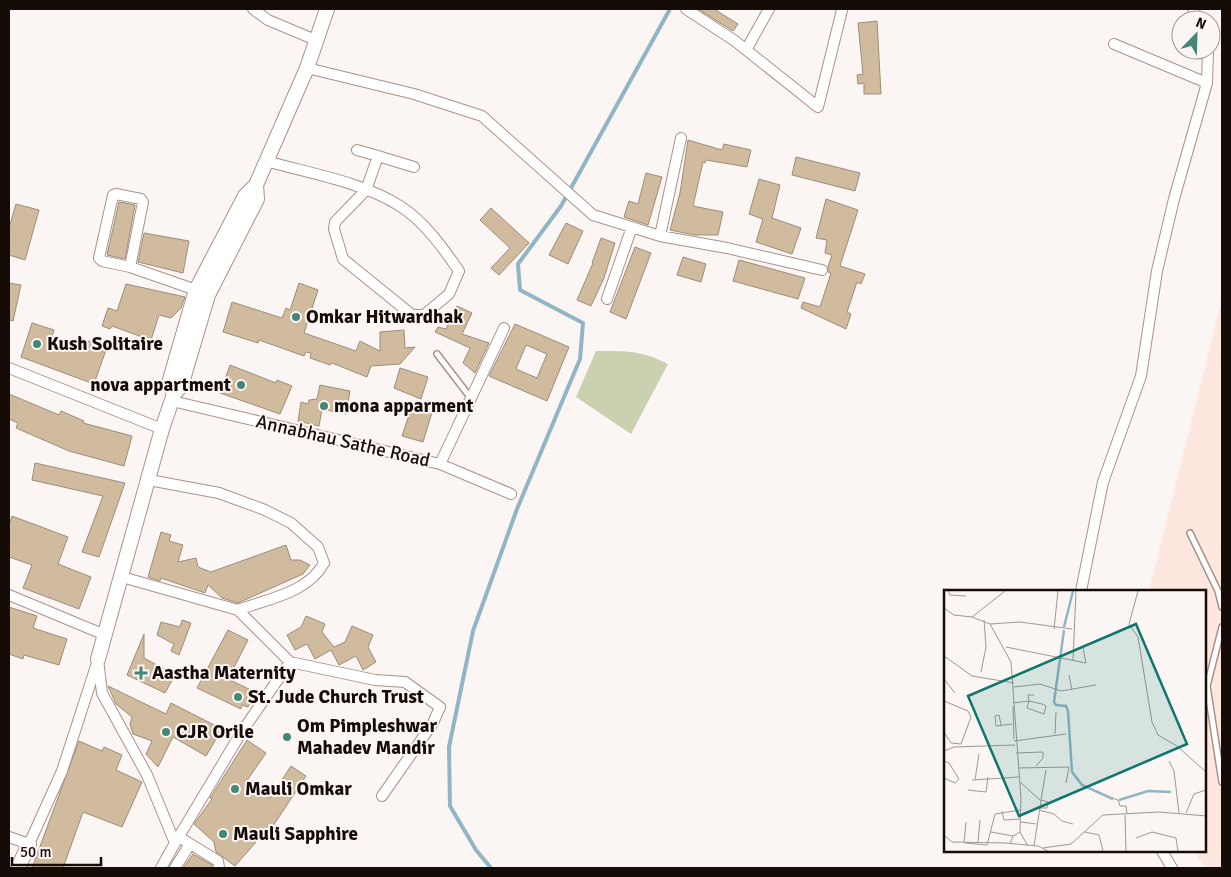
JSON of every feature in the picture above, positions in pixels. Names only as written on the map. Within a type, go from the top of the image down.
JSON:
[{"type":"street","points":[[253,9],[268,20],[318,41]]},
{"type":"street","points":[[18,868],[62,771],[98,660],[162,429],[173,397],[169,384],[191,329],[202,292],[229,242],[245,196],[256,186],[318,41],[328,9]]},
{"type":"street","points":[[686,9],[746,50],[818,107],[842,10]]},
{"type":"street","points":[[746,50],[769,9]]},
{"type":"street","points":[[1114,44],[1207,83]]},
{"type":"street","points":[[1081,590],[1102,482],[1141,376],[1159,262],[1174,199],[1207,83],[1208,60]]},
{"type":"street","points":[[307,68],[414,94],[482,116],[563,190],[594,215],[660,236],[727,248],[822,270]]},
{"type":"street","points":[[660,236],[681,138]]},
{"type":"street","points":[[357,150],[414,168]]},
{"type":"street","points":[[266,160],[366,190],[400,206],[439,241],[459,271],[450,294],[424,315],[412,315],[343,259],[334,229],[336,222],[366,190],[378,156]]},
{"type":"street","points":[[130,267],[144,202],[141,198],[116,194],[112,195],[99,258],[102,261],[130,267],[202,292]]},
{"type":"street","points":[[607,300],[632,227]]},
{"type":"street","points":[[440,464],[502,327]]},
{"type":"street","points":[[9,368],[162,429]]},
{"type":"street","name":"Annabhau Sathe Road","points":[[173,397],[440,464],[511,494]]},
{"type":"street","points":[[149,480],[219,493],[265,510],[291,523],[318,547],[324,563],[318,575],[306,585],[238,610]]},
{"type":"street","points":[[122,578],[238,610],[290,662],[375,680],[405,682],[440,707],[433,723],[382,796]]},
{"type":"street","points":[[9,595],[105,635]]},
{"type":"street","points":[[98,660],[102,693],[147,775],[177,840],[190,844],[218,861],[220,868]]},
{"type":"street","points":[[161,868],[241,733],[290,662]]},
{"type":"street","points":[[9,837],[29,844]]},
{"type":"street","points":[[175,868],[190,844]]},
{"type":"street","points":[[1163,852],[1172,868]]},
{"type":"lane","points":[[437,354],[471,398]]},
{"type":"lane","points":[[1190,534],[1218,591],[1222,607]]},
{"type":"lane","points":[[1222,626],[1207,686],[1222,782]]},
{"type":"shaded area","points":[[1222,299],[1222,868],[1207,868],[1194,852],[1206,852],[1206,590],[1149,590]]},
{"type":"green space","points":[[596,351],[624,351],[641,354],[668,364],[631,434],[576,397]]},
{"type":"building","points":[[698,9],[714,9],[738,24],[733,31]]},
{"type":"building","points":[[877,21],[881,94],[864,94],[864,83],[858,84],[857,75],[863,74],[858,23]]},
{"type":"building","points":[[688,140],[722,150],[724,144],[751,150],[747,167],[706,160],[705,163],[703,162],[693,206],[723,212],[718,235],[695,235],[670,230],[680,193]]},
{"type":"building","points":[[796,157],[860,173],[855,191],[792,175]]},
{"type":"building","points":[[646,173],[662,177],[648,225],[624,217],[629,201],[638,204]]},
{"type":"building","points":[[759,179],[780,185],[772,218],[801,228],[792,254],[756,242],[763,219],[749,214]]},
{"type":"building","points":[[826,199],[858,210],[840,266],[865,274],[861,284],[857,282],[847,312],[851,314],[846,329],[801,308],[803,302],[820,307],[831,273],[828,272],[828,267],[832,255],[825,253],[827,240],[816,238]]},
{"type":"building","points":[[119,202],[135,205],[125,259],[107,255]]},
{"type":"building","points":[[16,204],[39,210],[25,260],[9,255],[9,228]]},
{"type":"building","points":[[491,208],[529,243],[499,275],[491,268],[510,248],[480,220]]},
{"type":"building","points":[[566,223],[583,231],[568,264],[549,255]]},
{"type":"building","points":[[144,233],[189,241],[183,273],[138,262]]},
{"type":"building","points":[[601,238],[615,243],[604,278],[591,306],[577,300],[593,263]]},
{"type":"building","points":[[635,247],[651,253],[626,319],[610,312]]},
{"type":"building","points":[[683,257],[706,264],[701,282],[677,275]]},
{"type":"building","points":[[739,260],[805,278],[798,299],[733,281]]},
{"type":"building","points":[[9,283],[21,285],[13,321],[9,320]]},
{"type":"building","points":[[299,283],[318,290],[304,333],[356,351],[360,341],[380,351],[380,332],[404,330],[405,348],[415,347],[400,364],[371,366],[367,377],[332,363],[330,365],[310,358],[311,353],[306,352],[304,356],[259,340],[258,343],[223,332],[232,302],[282,318],[286,308],[290,310]]},
{"type":"building","points":[[126,284],[185,297],[181,308],[171,318],[159,315],[150,343],[140,340],[142,337],[112,326],[110,329],[102,326],[108,308],[117,311]]},
{"type":"building","points":[[457,306],[472,313],[462,334],[489,343],[475,373],[463,363],[470,348],[435,332],[438,327],[446,329]]},
{"type":"building","points":[[32,323],[54,330],[52,337],[86,348],[88,341],[107,347],[94,384],[21,357]]},
{"type":"building","points":[[515,324],[569,347],[547,401],[489,376]],"holes":[[[526,345],[547,354],[537,378],[516,369]]]},
{"type":"building","points":[[230,365],[276,383],[277,380],[292,386],[280,414],[220,393]]},
{"type":"building","points":[[400,368],[428,377],[421,399],[394,388]]},
{"type":"building","name":"mona apparment","points":[[320,385],[350,391],[346,414],[322,409],[319,426],[298,421],[301,402],[308,404],[309,400],[317,399]]},
{"type":"building","points":[[9,394],[59,415],[61,411],[84,421],[83,423],[132,436],[124,466],[69,451],[16,428],[18,423],[9,419]]},
{"type":"building","points":[[418,401],[434,406],[423,442],[402,436],[413,403]]},
{"type":"building","points":[[35,463],[125,483],[99,557],[82,552],[103,496],[32,480]]},
{"type":"building","points":[[12,516],[68,537],[58,564],[91,577],[79,609],[23,588],[32,565],[9,557],[9,525]]},
{"type":"building","points":[[161,532],[171,535],[169,541],[183,545],[178,562],[196,558],[198,567],[211,572],[286,545],[291,560],[300,560],[310,565],[303,574],[238,603],[222,598],[208,585],[205,593],[161,578],[160,581],[148,577]]},
{"type":"building","points":[[9,607],[37,616],[33,628],[67,639],[59,665],[24,655],[23,659],[9,654]]},
{"type":"building","points":[[306,616],[325,624],[322,632],[334,647],[345,642],[352,626],[373,635],[368,647],[376,662],[363,670],[356,656],[339,665],[331,650],[315,659],[307,644],[295,650],[287,635],[301,627]]},
{"type":"building","points":[[182,620],[191,623],[179,655],[171,651],[174,644],[157,635],[161,622],[180,627]]},
{"type":"building","points":[[228,630],[248,640],[228,679],[255,692],[248,707],[242,705],[241,709],[197,688]]},
{"type":"building","points":[[144,634],[144,658],[175,675],[165,693],[127,675]]},
{"type":"building","points":[[108,686],[166,714],[171,703],[222,729],[206,756],[173,737],[158,767],[146,754],[152,741],[133,734],[130,724],[132,717],[116,704]]},
{"type":"building","name":"Mauli Omkar","points":[[247,740],[266,753],[246,782],[270,798],[291,766],[306,776],[267,835],[264,833],[235,866],[216,852],[214,842],[194,824],[212,799],[210,798]]},
{"type":"building","points":[[79,741],[102,751],[104,747],[122,755],[116,770],[142,782],[122,827],[83,812],[63,868],[32,868]]},
{"type":"building","points":[[193,854],[212,865],[212,868],[183,868]]},
{"type":"waterway","points":[[491,868],[476,850],[450,806],[449,747],[473,631],[517,509],[580,359],[583,323],[520,290],[518,264],[561,206],[670,9]]},
{"type":"place","name":"Omkar Hitwardhak","points":[[296,317]]},
{"type":"place","name":"Kush Solitaire","points":[[37,344]]},
{"type":"place","name":"nova appartment","points":[[241,385]]},
{"type":"place","name":"mona apparment","points":[[324,406]]},
{"type":"place","name":"Aastha Maternity","points":[[141,673]]},
{"type":"place","name":"St. Jude Church Trust","points":[[238,697]]},
{"type":"place","name":"CJR Orile","points":[[166,732]]},
{"type":"place","name":"Om Pimpleshwar Mahadev Mandir","points":[[287,737]]},
{"type":"place","name":"Mauli Omkar","points":[[235,789]]},
{"type":"place","name":"Mauli Sapphire","points":[[223,834]]}]
